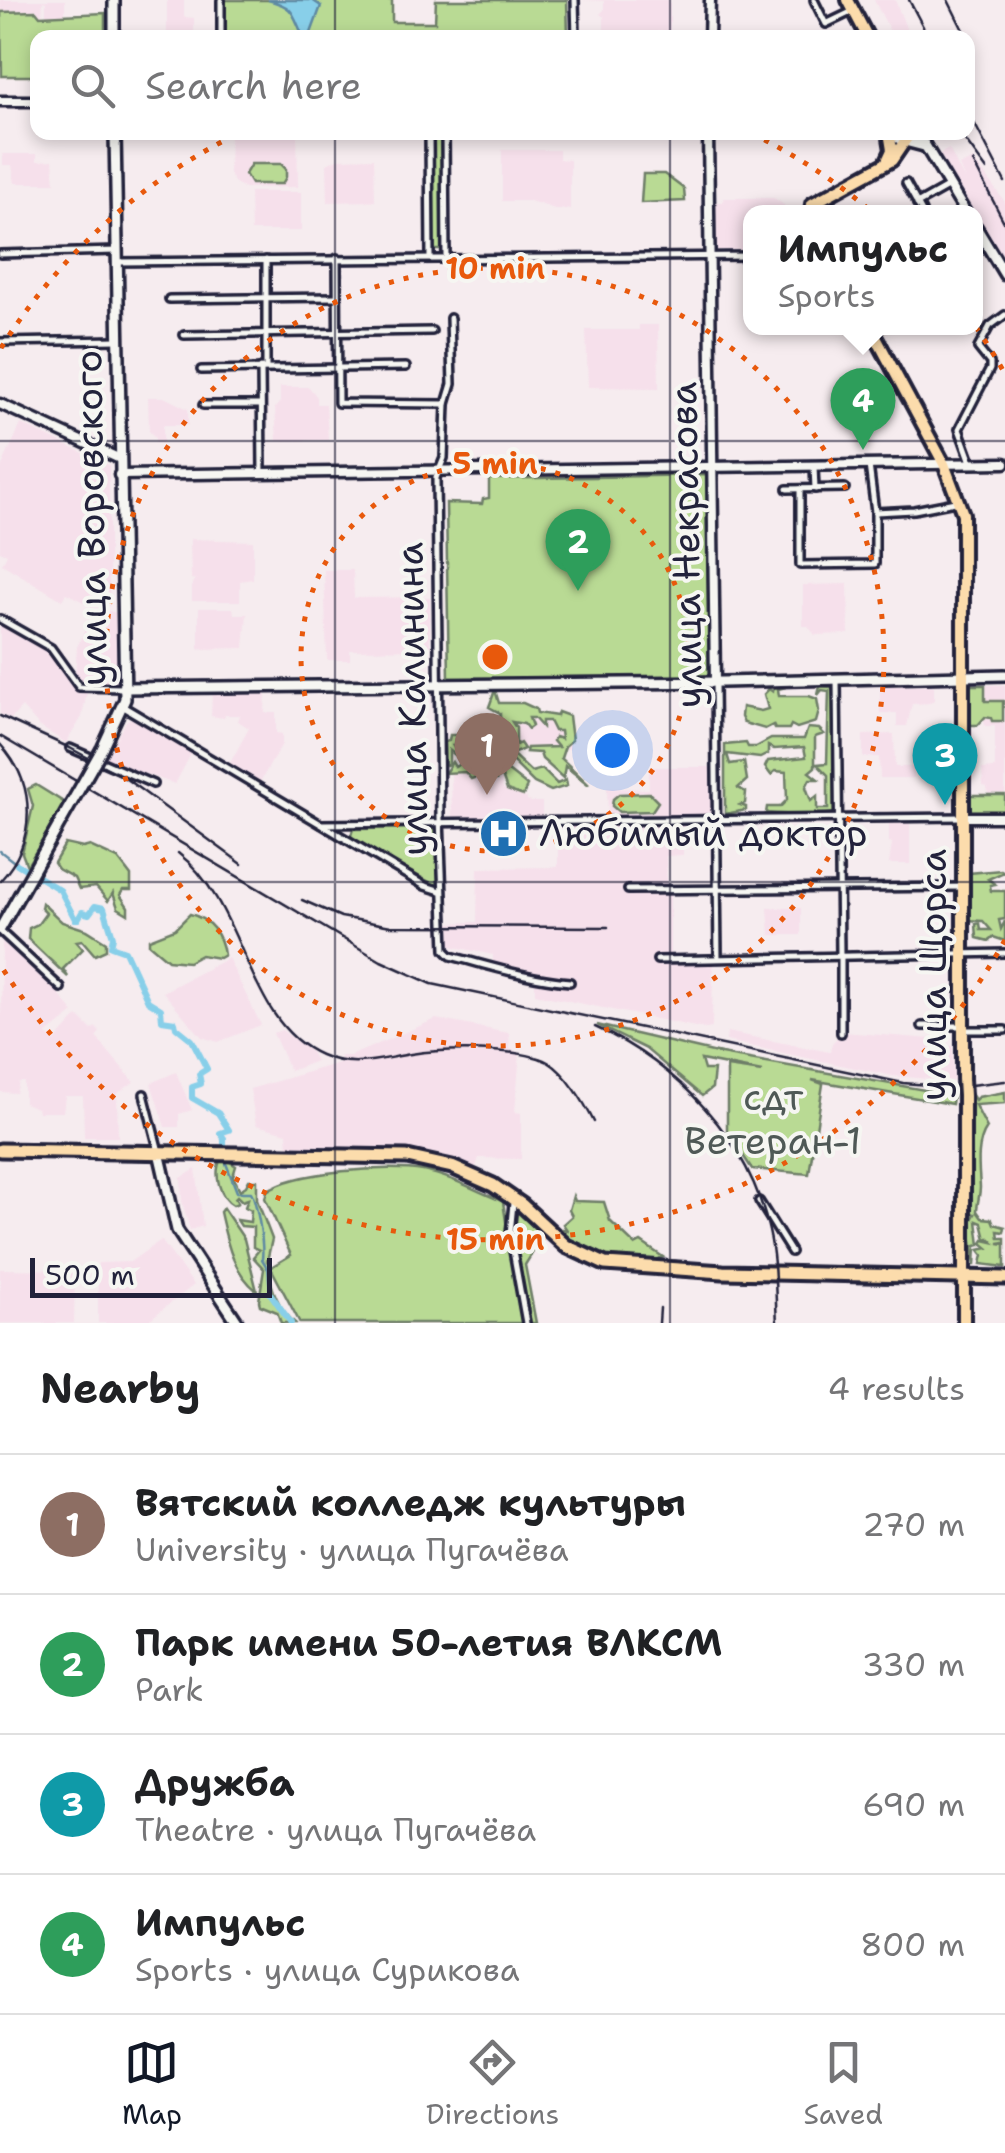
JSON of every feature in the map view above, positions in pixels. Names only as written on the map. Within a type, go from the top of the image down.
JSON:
[{"type":"highway","points":[[0,1148],[398,1152],[442,1159],[510,1191],[563,1238],[598,1258],[694,1269]]},
{"type":"highway","points":[[225,1151],[431,1160],[474,1175],[514,1199],[566,1246],[597,1262],[626,1268],[1005,1276]]},
{"type":"main road","points":[[114,0],[114,30]]},
{"type":"main road","points":[[851,5],[864,30]]},
{"type":"main road","name":"улица Воровского","points":[[0,930],[124,708],[115,140]]},
{"type":"main road","points":[[887,163],[892,153],[891,140]]},
{"type":"main road","points":[[887,163],[908,140]]},
{"type":"main road","points":[[916,140],[961,205]]},
{"type":"main road","points":[[817,205],[922,146]]},
{"type":"main road","points":[[983,239],[1005,275]]},
{"type":"main road","points":[[875,335],[961,503]]},
{"type":"main road","name":"улица Щорса","points":[[961,503],[964,1323]]},
{"type":"main road","points":[[124,688],[1005,677]]},
{"type":"main road","points":[[158,1150],[178,1230],[238,1323]]},
{"type":"street","points":[[221,0],[221,30]]},
{"type":"street","points":[[575,0],[576,30]]},
{"type":"street","points":[[709,30],[710,0]]},
{"type":"street","points":[[814,0],[826,24],[851,5]]},
{"type":"street","points":[[0,101],[30,101]]},
{"type":"street","points":[[429,140],[430,258]]},
{"type":"street","points":[[445,140],[446,258]]},
{"type":"street","name":"улица Некрасова","points":[[708,140],[718,957]]},
{"type":"street","points":[[906,183],[917,204],[949,186]]},
{"type":"street","points":[[0,254],[266,260],[743,256]]},
{"type":"street","points":[[337,258],[338,404],[446,404]]},
{"type":"street","points":[[262,473],[266,260]]},
{"type":"street","points":[[169,299],[337,298]]},
{"type":"street","points":[[972,464],[959,429],[990,369],[978,348],[990,326],[1005,315]]},
{"type":"street","name":"улица Калинина","points":[[450,318],[452,384],[446,404],[444,458],[436,501],[445,950],[449,956],[538,980],[570,982]]},
{"type":"street","points":[[184,335],[432,331]]},
{"type":"street","points":[[0,342],[118,340]]},
{"type":"street","points":[[201,370],[406,367]]},
{"type":"street","points":[[0,396],[3,406],[120,459]]},
{"type":"street","points":[[203,405],[261,405]]},
{"type":"street","points":[[120,475],[1005,464]]},
{"type":"street","points":[[800,489],[800,565],[875,564],[869,465]]},
{"type":"street","points":[[814,466],[815,488]]},
{"type":"street","points":[[787,489],[845,488]]},
{"type":"street","points":[[874,512],[961,503]]},
{"type":"street","points":[[0,619],[52,648],[79,688],[124,688]]},
{"type":"street","points":[[837,680],[840,1033]]},
{"type":"street","points":[[124,708],[425,886],[442,891]]},
{"type":"street","points":[[70,748],[153,784]]},
{"type":"street","points":[[321,824],[1005,817]]},
{"type":"street","points":[[628,890],[962,886]]},
{"type":"street","points":[[0,930],[61,988]]},
{"type":"street","points":[[657,960],[1005,953]]},
{"type":"street","points":[[922,1026],[1005,1030]]},
{"type":"street","points":[[144,1094],[158,1150]]},
{"type":"street","points":[[514,1199],[510,1234],[526,1323]]},
{"type":"street","points":[[760,1201],[790,1252]]},
{"type":"shaded area","points":[[0,0],[65,0],[65,14],[46,16],[43,1],[42,16],[1,15]]},
{"type":"shaded area","points":[[167,0],[184,0],[184,17],[194,18],[194,30],[167,30]]},
{"type":"shaded area","points":[[582,0],[670,0],[670,30],[604,30],[604,17],[600,14],[604,1]]},
{"type":"shaded area","points":[[874,0],[895,0],[907,30],[889,30]]},
{"type":"shaded area","points":[[230,140],[297,140],[298,187],[243,188],[229,173]]},
{"type":"shaded area","points":[[949,149],[966,183],[959,166],[973,159],[1005,202],[1005,271],[983,226],[983,205],[965,205],[939,154]]},
{"type":"shaded area","points":[[502,150],[559,150],[559,159],[570,160],[570,209],[530,201],[502,201]]},
{"type":"shaded area","points":[[3,154],[37,154],[37,161],[53,160],[55,183],[15,183],[12,165],[3,165]]},
{"type":"shaded area","points":[[374,158],[375,201],[328,202],[327,164],[337,159]]},
{"type":"shaded area","points":[[250,192],[301,192],[301,231],[251,231]]},
{"type":"shaded area","points":[[724,198],[774,198],[784,205],[743,205],[743,250],[716,250],[716,202],[723,202]]},
{"type":"shaded area","points":[[639,325],[658,325],[659,388],[588,387],[586,330],[639,330]]},
{"type":"shaded area","points":[[280,387],[309,387],[317,404],[326,404],[328,440],[277,441],[275,408],[280,402]]},
{"type":"shaded area","points":[[148,397],[164,397],[188,409],[188,425],[163,425],[163,443],[155,443],[149,431]]},
{"type":"shaded area","points":[[21,424],[109,465],[109,607],[97,600],[93,607],[66,593],[62,600],[2,564],[7,554],[0,551],[0,470]]},
{"type":"shaded area","points":[[190,539],[253,541],[253,579],[240,581],[240,601],[192,601],[192,583],[196,580],[191,579]]},
{"type":"shaded area","points":[[324,570],[353,570],[354,598],[430,597],[430,649],[350,650],[350,660],[327,660]]},
{"type":"shaded area","points":[[848,584],[849,634],[815,635],[803,626],[803,585]]},
{"type":"shaded area","points":[[95,608],[119,613],[119,686],[83,687],[75,677],[77,647]]},
{"type":"shaded area","points":[[199,608],[233,608],[234,614],[247,614],[244,648],[199,649]]},
{"type":"shaded area","points":[[0,622],[52,653],[78,691],[87,692],[82,717],[66,743],[39,726],[22,707],[11,719],[0,714]]},
{"type":"shaded area","points":[[966,685],[1005,685],[1005,793],[988,794],[983,786],[982,769],[995,768],[995,726],[985,726],[984,721],[978,725]]},
{"type":"shaded area","points":[[880,686],[934,686],[934,700],[912,704],[907,726],[897,726],[897,713],[880,713]]},
{"type":"shaded area","points":[[212,693],[266,693],[265,713],[276,713],[276,733],[282,734],[282,744],[260,782],[229,765],[249,728],[238,721],[240,715],[211,716]]},
{"type":"shaded area","points":[[570,715],[570,749],[502,750],[502,716]]},
{"type":"shaded area","points":[[134,716],[192,752],[175,784],[105,760],[126,721]]},
{"type":"shaded area","points":[[894,734],[895,767],[914,767],[914,778],[880,778],[879,757],[863,757],[863,735]]},
{"type":"shaded area","points":[[652,767],[711,767],[712,815],[608,816],[607,788],[649,789],[649,772],[656,771]]},
{"type":"shaded area","points":[[451,772],[501,779],[503,789],[518,792],[530,802],[542,802],[542,817],[452,818]]},
{"type":"shaded area","points":[[683,823],[683,855],[666,856],[670,956],[651,958],[713,961],[712,1028],[535,994],[535,973],[493,965],[493,955],[446,945],[448,923],[477,922],[478,868],[558,867],[558,836],[550,836],[550,824]]},
{"type":"shaded area","points":[[889,823],[910,823],[910,864],[889,864]]},
{"type":"shaded area","points":[[768,908],[801,908],[801,935],[770,935]]},
{"type":"shaded area","points":[[2,942],[49,982],[74,1013],[46,1035],[55,1041],[78,1016],[92,1030],[95,1027],[100,1032],[96,1037],[134,1082],[117,1094],[118,1137],[84,1137],[83,1096],[65,1096],[63,1112],[38,1112],[24,1103],[24,1082],[19,1082],[16,1093],[0,1092]]},
{"type":"shaded area","points":[[228,958],[261,1025],[218,1042],[202,1037],[163,992]]},
{"type":"shaded area","points":[[436,1019],[509,1033],[510,1049],[520,1053],[515,1112],[521,1113],[521,1159],[479,1158],[475,1169],[434,1154],[393,1149],[288,1148],[287,1133],[256,1125],[250,1089],[339,1063],[340,1056],[350,1056]]},
{"type":"shaded area","points":[[282,1030],[311,1052],[316,1061],[290,1071],[273,1033]]},
{"type":"shaded area","points":[[727,1032],[830,1052],[832,1043],[843,1032],[945,1040],[945,1046],[953,1046],[954,1081],[893,1076],[726,1041]]},
{"type":"shaded area","points":[[176,1072],[192,1110],[179,1114],[179,1127],[165,1127],[151,1083]]},
{"type":"shaded area","points":[[196,1169],[203,1226],[190,1230],[181,1178]]},
{"type":"shaded area","points":[[161,1240],[194,1285],[145,1323],[98,1323],[98,1263],[130,1262]]},
{"type":"shaded area","points":[[0,1269],[75,1270],[74,1323],[0,1323]]},
{"type":"green space","points":[[223,0],[392,0],[392,22],[435,22],[436,0],[567,0],[568,30],[223,30]]},
{"type":"green space","points":[[36,11],[40,16],[105,13],[105,30],[30,30],[30,76],[2,76],[1,12]]},
{"type":"green space","points":[[431,140],[443,140],[444,250],[432,250]]},
{"type":"green space","points":[[251,164],[281,164],[286,177],[282,184],[251,184],[245,174]]},
{"type":"green space","points":[[643,174],[664,174],[684,189],[685,201],[641,203]]},
{"type":"green space","points":[[706,475],[710,676],[449,679],[446,503],[482,504],[483,499],[489,498],[489,479]]},
{"type":"green space","points":[[774,685],[786,687],[778,689],[779,696],[817,699],[816,722],[797,728],[791,725],[789,729],[775,729],[773,725],[765,729],[744,723],[742,707],[768,709],[764,694],[769,689],[773,692]]},
{"type":"green space","points":[[966,685],[985,685],[985,701],[1003,701],[1003,721],[985,717],[978,725],[966,725]]},
{"type":"green space","points":[[820,686],[832,687],[836,695],[837,760],[833,769],[838,773],[839,806],[834,813],[766,813],[767,807],[780,807],[787,800],[786,772],[775,771],[771,775],[765,767],[768,761],[806,757],[804,747],[768,746],[768,754],[760,758],[727,754],[730,764],[744,762],[747,780],[738,788],[746,792],[745,803],[740,805],[746,810],[725,814],[725,745],[746,743],[756,747],[771,739],[804,739],[808,728],[824,734],[815,737],[815,767],[809,772],[818,779],[810,779],[806,787],[811,801],[817,796],[817,809],[828,809],[828,775],[817,764],[827,763],[829,691],[822,690],[818,695]]},
{"type":"green space","points":[[495,690],[499,703],[523,703],[537,713],[569,716],[572,740],[561,758],[589,785],[565,766],[563,778],[540,753],[526,752],[527,748],[558,747],[553,741],[555,737],[561,739],[560,731],[554,731],[549,721],[542,721],[542,727],[529,718],[532,726],[528,729],[512,722],[516,745],[520,743],[524,749],[512,754],[531,772],[542,769],[557,784],[566,780],[567,786],[551,791],[534,783],[506,755],[497,757],[502,752],[500,713],[489,707]]},
{"type":"green space","points":[[491,731],[493,736],[479,745],[453,746],[457,751],[490,750],[490,754],[455,755],[449,750],[449,765],[445,765],[444,742],[449,741],[450,735],[487,735]]},
{"type":"green space","points":[[499,759],[527,786],[523,796],[507,790],[502,776],[496,780],[485,774]]},
{"type":"green space","points":[[452,762],[455,767],[463,762],[464,766],[487,762],[485,774],[471,779],[465,772],[445,773]]},
{"type":"green space","points":[[36,785],[65,803],[27,866],[22,853],[33,806],[28,789]]},
{"type":"green space","points":[[649,793],[658,802],[652,811],[619,812],[612,806],[619,794]]},
{"type":"green space","points":[[968,795],[1005,795],[1005,813],[968,813]]},
{"type":"green space","points":[[440,828],[439,887],[350,839],[353,829]]},
{"type":"green space","points":[[65,844],[90,846],[118,859],[131,876],[131,890],[123,890],[120,895],[128,914],[118,908],[113,893],[108,901],[96,887],[79,889],[74,878],[58,869],[54,863]]},
{"type":"green space","points":[[1004,872],[988,879],[995,884],[990,885],[991,891],[1005,891],[1005,919],[999,920],[1001,929],[1005,921],[1005,941],[977,938],[976,924],[980,923],[981,930],[991,930],[983,921],[967,920],[967,876]]},
{"type":"green space","points":[[42,903],[62,922],[87,930],[106,942],[106,950],[95,955],[82,940],[76,941],[83,949],[63,969],[68,977],[28,939],[29,928],[46,913]]},
{"type":"green space","points":[[190,914],[214,929],[224,955],[201,955],[188,962],[168,960],[149,944],[149,939],[175,929]]},
{"type":"green space","name":"сдт Ветеран-1","points":[[597,1025],[721,1054],[953,1095],[952,1104],[812,1080],[823,1084],[809,1174],[752,1169],[727,1131],[727,1067],[762,1072],[701,1060],[704,1070],[714,1070],[712,1088],[702,1096],[646,1049]]},
{"type":"green space","points":[[1005,1092],[1005,1103],[975,1105],[987,1128],[979,1150],[977,1211],[982,1218],[1005,1227],[1004,1232],[998,1231],[1005,1242],[998,1243],[1005,1244],[1005,1267],[981,1264],[983,1255],[979,1250],[988,1248],[982,1243],[993,1242],[986,1239],[982,1223],[977,1221],[980,1245],[976,1246],[975,1266],[970,1223],[975,1214],[969,1204],[968,1098],[972,1095],[975,1100]]},
{"type":"green space","points":[[224,1158],[236,1166],[233,1176],[240,1190],[249,1180],[257,1180],[257,1200],[272,1239],[267,1261],[271,1267],[291,1255],[265,1198],[267,1191],[280,1184],[319,1174],[408,1169],[452,1179],[503,1202],[522,1323],[300,1323],[271,1268],[277,1298],[295,1323],[281,1323],[277,1312],[260,1305],[264,1269],[253,1257],[259,1250],[253,1247],[253,1227],[241,1226],[237,1220],[250,1222],[251,1210],[245,1207],[248,1199],[242,1201],[237,1196],[238,1203],[233,1205],[221,1191],[218,1172]]},
{"type":"green space","points":[[573,1196],[575,1201],[604,1202],[610,1221],[635,1245],[641,1242],[663,1257],[623,1261],[561,1233],[562,1229],[567,1230],[563,1224],[572,1216],[569,1210]]},
{"type":"green space","points":[[516,1203],[540,1231],[525,1265],[536,1323],[531,1323],[518,1261],[513,1228]]},
{"type":"green space","points":[[223,1208],[244,1239],[257,1291],[232,1255],[220,1212]]},
{"type":"water","points":[[268,0],[312,0],[321,6],[312,30],[300,30],[294,15],[283,5]]},
{"type":"waterway","points":[[0,851],[13,861]]},
{"type":"waterway","points":[[17,864],[60,890],[75,919],[82,912],[89,914],[95,906],[104,908],[113,937],[111,946],[125,951],[148,1001],[161,1009],[162,1020],[175,1022],[192,1040],[207,1069],[199,1074],[201,1084],[192,1087],[192,1098],[218,1113],[229,1130],[220,1133],[224,1152]]},
{"type":"waterway","points":[[224,1158],[237,1192],[251,1192],[253,1196],[270,1293]]},
{"type":"waterway","points":[[270,1293],[291,1323]]},
{"type":"railway","points":[[909,0],[925,30]]},
{"type":"railway","points":[[948,0],[963,30]]},
{"type":"railway","points":[[975,124],[1005,182]]},
{"type":"railway","points":[[965,140],[987,170]]},
{"type":"railway","points":[[973,162],[1005,224]]},
{"type":"railway","points":[[0,716],[122,776],[242,864]]},
{"type":"railway","points":[[0,736],[381,961],[432,984],[903,1083],[953,1087],[1005,1081]]},
{"type":"railway","points":[[0,744],[21,777],[28,812],[21,848],[0,881]]},
{"type":"railway","points":[[178,853],[219,902],[261,991],[276,1017],[296,1039],[321,1055],[344,1061],[366,1062],[461,1050],[535,1057],[562,1073],[594,1122]]},
{"type":"railway","points":[[302,900],[341,917],[391,926],[608,927]]},
{"type":"railway","points":[[595,1027],[654,1062],[681,1084],[706,1109],[745,1166],[769,1231],[777,1323]]},
{"type":"railway","points":[[659,1323],[660,1308]]},
{"type":"place","name":"Импульс","points":[[863,450]]},
{"type":"place","name":"Парк имени 50-летия ВЛКСМ","points":[[578,591]]},
{"type":"place","name":"Вятский колледж культуры","points":[[487,795]]},
{"type":"place","name":"Дружба","points":[[945,805]]},
{"type":"place","name":"Любимый доктор","points":[[504,833]]}]
